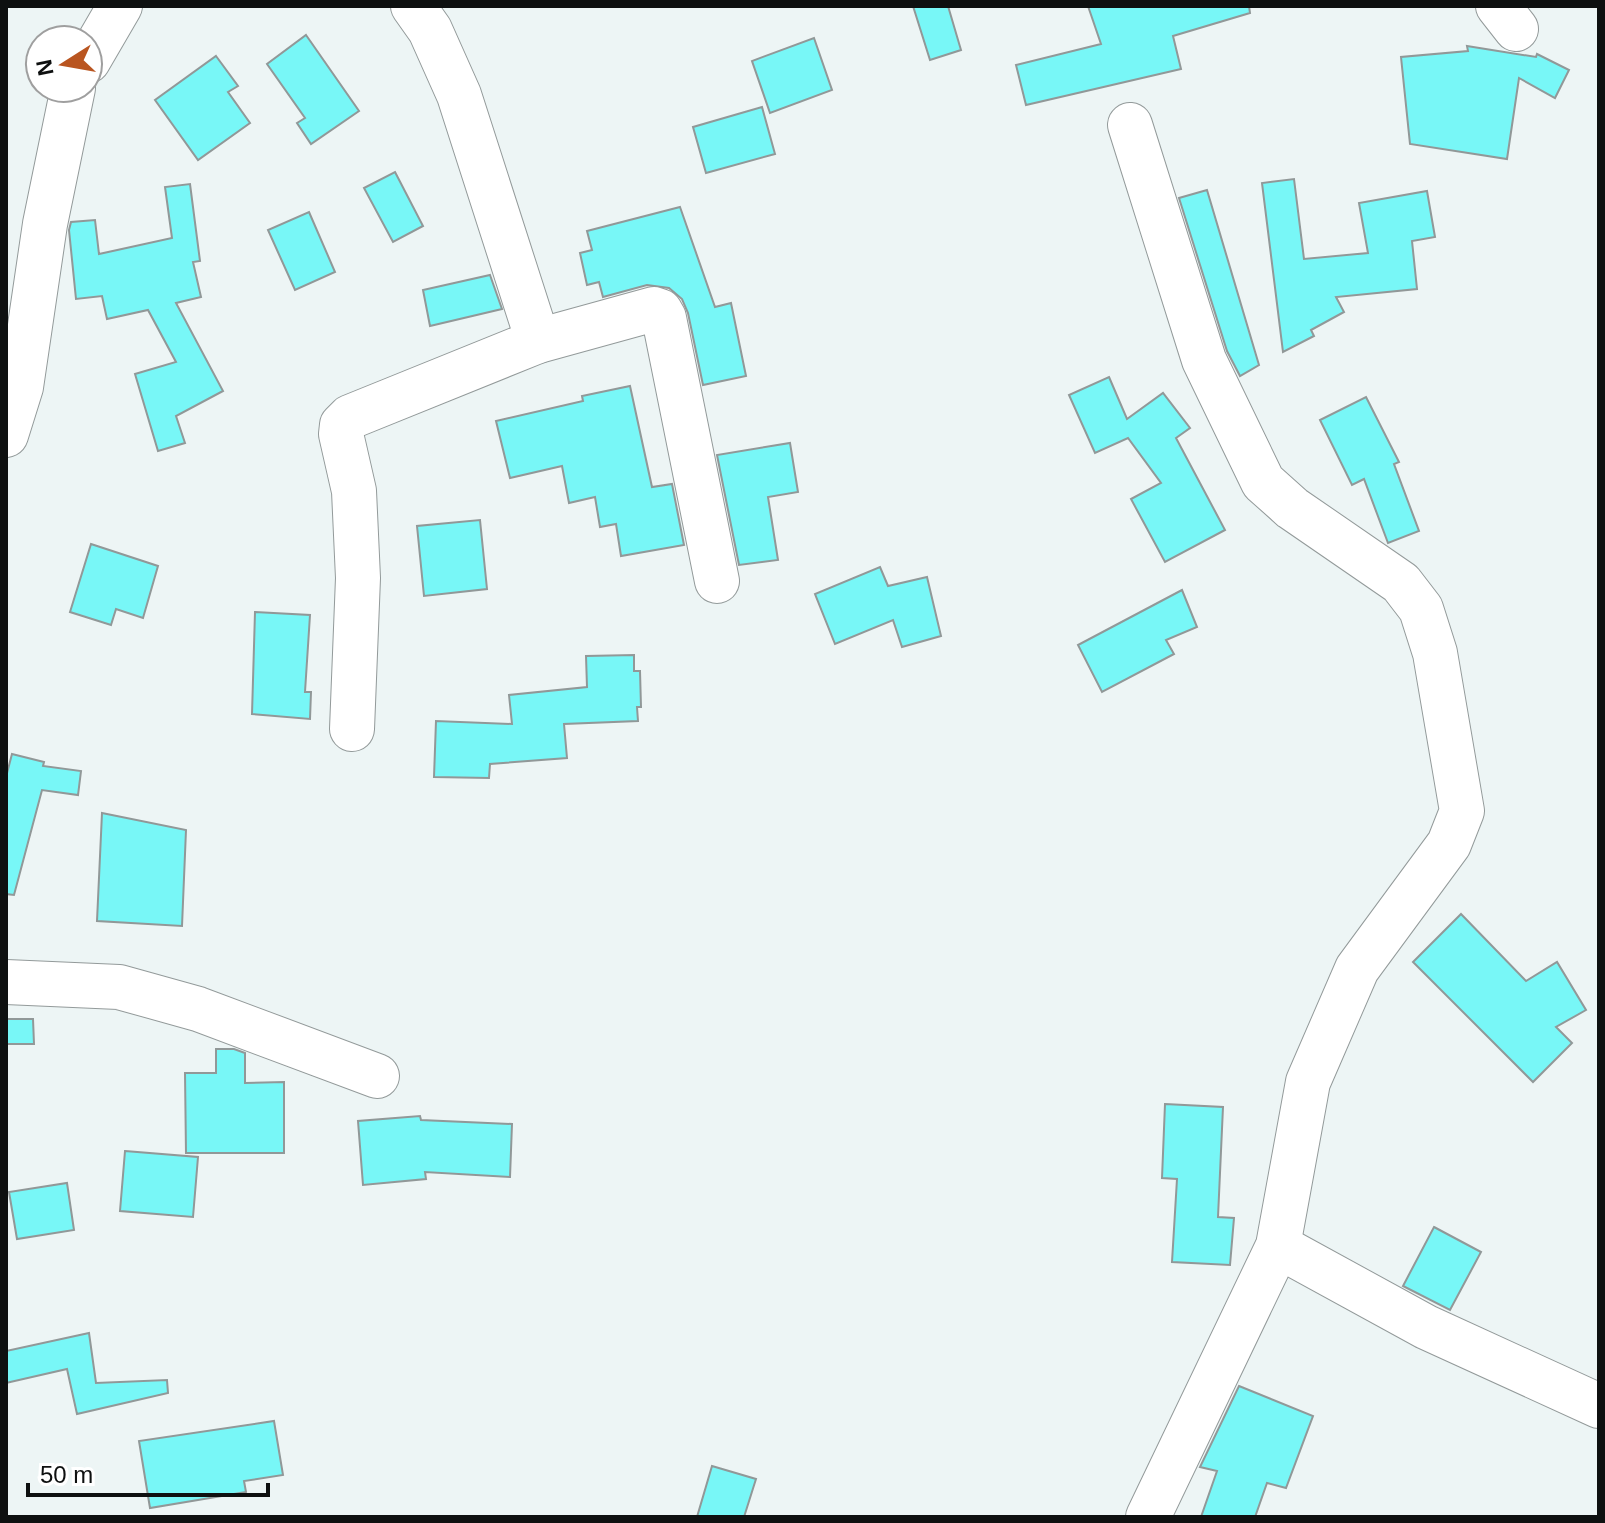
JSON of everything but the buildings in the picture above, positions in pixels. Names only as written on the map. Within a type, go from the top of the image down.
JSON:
[{"type":"street","points":[[104,34],[120,6]]},
{"type":"street","points":[[413,6],[430,30],[459,95],[538,341]]},
{"type":"street","points":[[6,435],[21,387],[45,224],[70,104]]},
{"type":"street","points":[[1130,125],[1204,360],[1263,482],[1292,508],[1401,583],[1421,609],[1435,653],[1462,811],[1449,844],[1357,969],[1308,1082],[1278,1246],[1148,1517]]},
{"type":"street","points":[[352,729],[358,578],[354,491],[341,434],[342,425],[350,417],[538,341],[654,309],[660,311],[664,318],[717,581]]},
{"type":"street","points":[[6,982],[119,987],[198,1009],[377,1076]]},
{"type":"street","points":[[1278,1246],[1426,1327],[1599,1406]]}]
